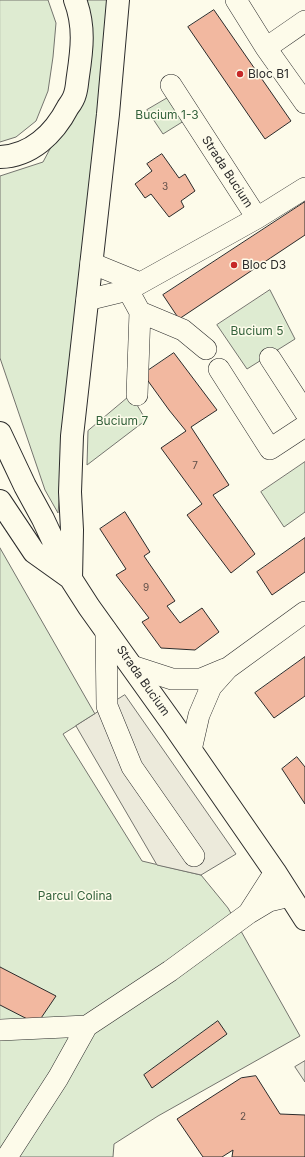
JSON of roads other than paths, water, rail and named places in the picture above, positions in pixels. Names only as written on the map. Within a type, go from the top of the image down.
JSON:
[{"type":"main road","points":[[0,157],[10,157],[25,152],[38,144],[53,131],[64,115],[75,94],[83,43],[81,22],[76,0]]},
{"type":"main road","points":[[71,579],[72,530],[70,492],[72,436],[108,114],[118,0]]},
{"type":"main road","name":"Strada Bucium","points":[[0,433],[24,486],[43,519],[71,579],[89,607],[191,750],[305,919]]},
{"type":"main road","points":[[0,501],[34,552],[71,579]]},
{"type":"street","points":[[236,0],[266,48],[305,104]]},
{"type":"street","points":[[266,48],[305,21]]},
{"type":"street","name":"Strada Bucium","points":[[171,85],[257,218]]},
{"type":"street","name":"Strada Bucium","points":[[87,300],[134,287],[257,218],[305,188]]},
{"type":"street","points":[[91,263],[134,287],[140,312],[138,396]]},
{"type":"street","points":[[140,312],[183,330],[206,349]]},
{"type":"street","points":[[270,358],[305,412]]},
{"type":"street","points":[[219,369],[270,449],[305,426]]},
{"type":"street","points":[[191,750],[200,715],[211,687],[228,668],[305,612]]},
{"type":"street","points":[[106,630],[107,706],[132,767],[194,856]]},
{"type":"street","points":[[132,666],[172,679],[202,679],[228,668]]},
{"type":"street","points":[[249,913],[274,872]]},
{"type":"street","points":[[7,1157],[58,1078],[87,1026],[170,971],[249,913],[269,901],[290,896]]},
{"type":"street","points":[[0,1030],[87,1026]]},
{"type":"place","name":"Bloc B1","points":[[240,74]]},
{"type":"place","name":"Bloc D3","points":[[234,265]]},
{"type":"park label","name":"Bucium 1-3","points":[[167,115]]},
{"type":"park label","name":"Bucium 5","points":[[257,331]]},
{"type":"park label","name":"Bucium 7","points":[[122,421]]},
{"type":"park label","name":"Parcul Colina","points":[[75,896]]}]
